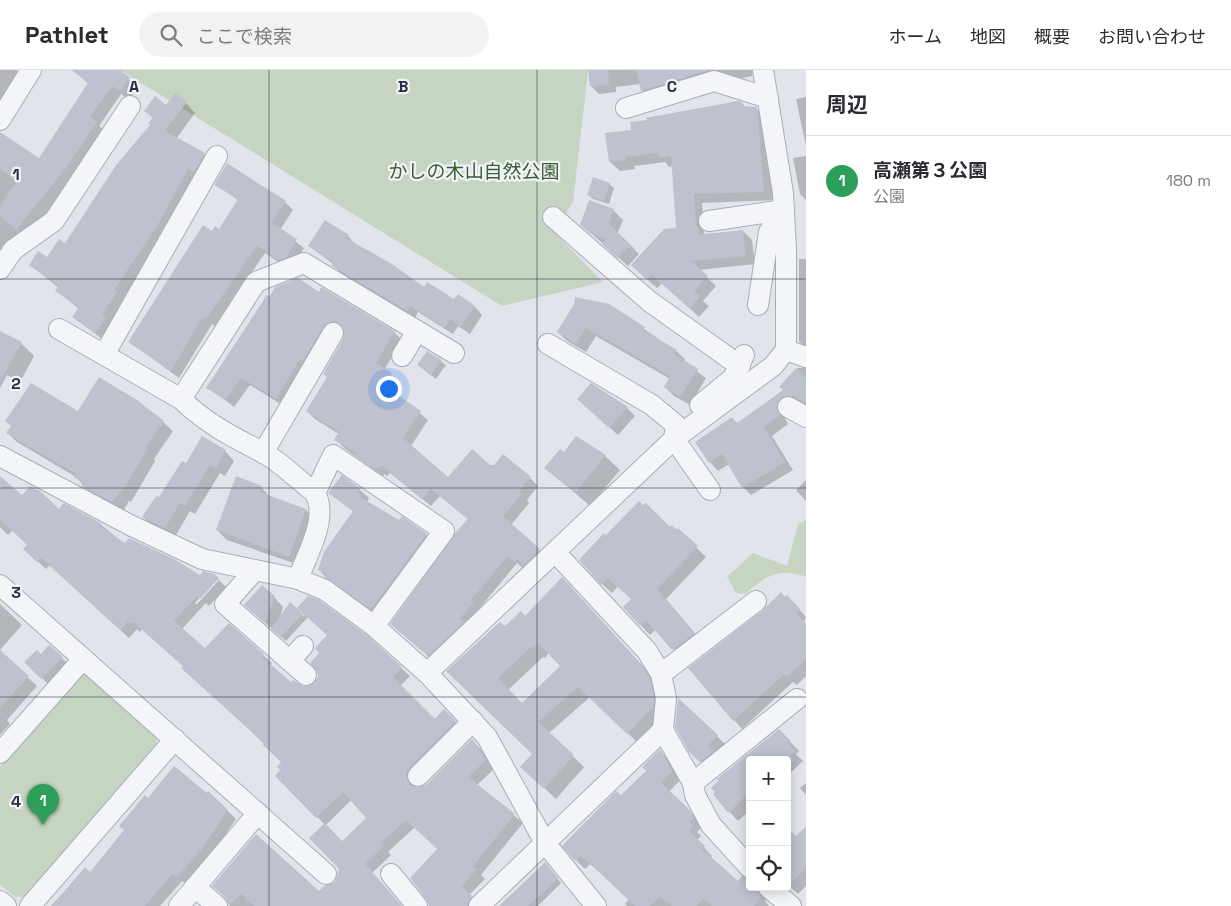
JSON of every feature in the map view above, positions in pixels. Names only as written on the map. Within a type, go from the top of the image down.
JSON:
[{"type":"street","points":[[0,120],[31,70]]},
{"type":"street","points":[[675,432],[773,366],[786,350],[784,210],[763,70]]},
{"type":"street","points":[[626,108],[714,81],[768,98]]},
{"type":"street","points":[[0,269],[13,250],[54,221],[130,106]]},
{"type":"street","points":[[105,353],[217,156]]},
{"type":"street","points":[[709,221],[784,210]]},
{"type":"street","points":[[758,305],[769,232],[784,210]]},
{"type":"street","points":[[427,673],[555,552],[675,432],[733,378],[742,360],[648,301],[553,216]]},
{"type":"street","points":[[181,399],[256,282],[304,263],[454,353]]},
{"type":"street","points":[[60,329],[105,353],[181,399],[196,414],[244,444],[263,453],[315,493],[320,501],[321,517],[298,579]]},
{"type":"street","points":[[402,356],[417,331]]},
{"type":"street","points":[[263,453],[334,332]]},
{"type":"street","points":[[548,344],[652,405],[675,432],[710,490]]},
{"type":"street","points":[[786,350],[806,357]]},
{"type":"street","points":[[788,406],[806,417]]},
{"type":"street","points":[[315,493],[333,455],[444,531],[374,626]]},
{"type":"street","points":[[0,456],[130,525],[202,559],[298,579],[326,590],[374,626],[427,673],[473,721],[497,752],[545,843],[596,906]]},
{"type":"street","points":[[555,552],[646,651],[661,674],[666,698],[663,730],[693,783],[695,795],[711,826],[746,864]]},
{"type":"street","points":[[254,571],[225,604],[306,675]]},
{"type":"street","points":[[0,585],[175,738],[326,874]]},
{"type":"street","points":[[661,674],[756,601]]},
{"type":"street","points":[[290,661],[304,646]]},
{"type":"street","points":[[0,753],[83,659]]},
{"type":"street","points":[[693,783],[797,699]]},
{"type":"street","points":[[418,776],[473,721]]},
{"type":"street","points":[[479,906],[663,730]]},
{"type":"street","points":[[30,906],[175,738]]},
{"type":"street","points":[[179,906],[258,813]]},
{"type":"street","points":[[391,874],[417,906]]},
{"type":"street","points":[[195,887],[217,906]]},
{"type":"street","points":[[773,891],[791,906]]},
{"type":"street","points":[[0,901],[6,906]]},
{"type":"green space","name":"かしの木山自然公園","points":[[120,70],[588,70],[573,202],[554,232],[603,282],[502,306]]},
{"type":"green space","points":[[806,520],[806,577],[780,573],[759,582],[745,594],[736,593],[727,577],[753,553],[787,566],[798,524]]},
{"type":"green space","points":[[81,675],[90,675],[155,733],[157,743],[25,897],[15,897],[0,884],[0,767]]},
{"type":"building","points":[[72,70],[123,70],[122,72],[130,77],[120,92],[112,86],[90,117],[97,122],[66,168],[16,230],[0,216],[0,205],[17,182],[0,168],[0,132],[39,158],[88,83]]},
{"type":"building","points":[[588,70],[608,70],[609,85],[590,86]]},
{"type":"building","points":[[636,70],[709,70],[641,91]]},
{"type":"building","points":[[175,93],[187,102],[165,131],[205,153],[194,172],[188,169],[159,223],[114,290],[117,292],[102,315],[106,318],[95,333],[72,317],[79,307],[55,291],[59,286],[29,265],[38,251],[47,257],[59,239],[65,243],[117,164],[150,125],[148,124],[153,117],[144,111],[155,96],[166,105]]},
{"type":"building","points":[[738,101],[742,102],[743,106],[757,107],[764,192],[694,194],[696,226],[698,226],[699,235],[743,230],[746,256],[691,261],[708,276],[694,291],[700,296],[690,309],[652,275],[647,280],[631,265],[664,229],[676,228],[671,156],[659,158],[658,153],[626,157],[626,160],[609,162],[605,133],[631,130],[630,122],[647,120],[646,118]]},
{"type":"building","points":[[227,163],[286,201],[272,223],[297,239],[286,258],[278,260],[257,246],[206,319],[203,317],[171,371],[128,342],[203,225],[212,231],[215,226],[219,229],[238,199],[214,185]]},
{"type":"building","points":[[593,177],[610,183],[604,201],[587,195]]},
{"type":"building","points":[[589,200],[614,209],[609,224],[636,250],[628,247],[617,258],[602,244],[606,239],[590,233],[580,225]]},
{"type":"building","points":[[325,220],[349,235],[346,238],[392,264],[424,287],[427,282],[454,299],[458,294],[475,306],[461,327],[450,319],[445,328],[410,306],[407,311],[332,266],[334,263],[308,246]]},
{"type":"building","points":[[298,278],[319,292],[321,287],[395,331],[376,363],[392,373],[385,383],[391,386],[389,389],[421,411],[403,438],[448,477],[472,449],[490,465],[494,465],[503,454],[531,477],[519,491],[522,494],[503,516],[540,549],[524,565],[517,559],[515,562],[508,556],[471,600],[474,602],[460,618],[464,622],[428,656],[390,624],[455,533],[468,519],[431,489],[422,499],[381,465],[379,469],[376,467],[375,469],[355,456],[357,453],[334,440],[339,432],[306,411],[327,377],[323,374],[343,339],[343,327],[334,321],[323,327],[303,361],[300,359],[276,399],[241,378],[225,400],[206,388],[267,295],[270,296],[275,287]]},
{"type":"building","points":[[575,297],[609,304],[645,327],[643,330],[677,350],[674,354],[698,369],[680,397],[664,387],[670,376],[586,328],[576,344],[557,332],[574,304]]},
{"type":"building","points":[[0,331],[22,342],[0,382]]},
{"type":"building","points":[[427,351],[442,360],[431,375],[417,365]]},
{"type":"building","points":[[796,368],[806,377],[806,403],[793,396],[782,397],[776,407],[780,415],[764,427],[785,462],[742,488],[722,454],[709,463],[695,442],[732,417],[736,424],[783,390],[779,387]]},
{"type":"building","points":[[99,377],[137,400],[164,421],[145,449],[147,450],[121,493],[119,492],[113,502],[81,486],[84,483],[74,477],[76,474],[6,433],[11,426],[5,421],[31,383],[78,411]]},
{"type":"building","points":[[591,383],[628,407],[609,428],[577,399]]},
{"type":"building","points":[[202,436],[226,450],[216,468],[210,465],[185,506],[180,503],[165,528],[142,517],[154,499],[157,496],[159,497],[182,461],[186,463]]},
{"type":"building","points":[[576,436],[606,455],[575,493],[544,468],[560,449],[564,452]]},
{"type":"building","points":[[342,475],[361,489],[358,493],[361,495],[360,497],[399,520],[402,516],[427,534],[371,609],[324,577],[327,574],[318,570],[324,552],[353,511],[328,493]]},
{"type":"building","points":[[0,476],[22,495],[30,486],[40,491],[59,509],[64,503],[101,523],[99,526],[125,543],[129,538],[174,559],[200,575],[203,571],[214,574],[219,578],[200,599],[197,596],[174,621],[205,648],[229,623],[264,654],[262,657],[291,682],[293,680],[303,686],[310,686],[318,677],[317,671],[310,663],[319,653],[315,648],[327,635],[297,608],[308,596],[319,600],[367,635],[402,667],[393,677],[435,719],[444,709],[456,721],[409,768],[406,773],[409,784],[415,788],[426,785],[472,739],[486,760],[468,777],[515,814],[473,866],[477,869],[462,886],[472,896],[467,906],[429,906],[410,878],[437,849],[406,820],[381,843],[384,846],[365,864],[402,906],[254,906],[241,894],[229,906],[225,897],[212,886],[256,834],[319,891],[324,886],[335,882],[339,869],[309,838],[325,823],[342,841],[366,818],[343,792],[316,818],[275,776],[280,770],[277,767],[281,762],[263,745],[264,743],[181,668],[183,666],[133,622],[131,624],[128,621],[120,630],[41,558],[37,562],[23,549],[27,545],[0,519]]},
{"type":"building","points":[[236,476],[262,486],[259,492],[306,509],[289,557],[216,530]]},
{"type":"building","points":[[639,501],[643,505],[646,503],[670,527],[672,525],[677,530],[678,528],[698,546],[657,589],[695,633],[672,650],[646,620],[640,626],[623,607],[631,599],[608,578],[601,585],[579,560],[604,533],[606,535]]},
{"type":"building","points":[[562,577],[640,663],[650,678],[654,699],[653,710],[651,709],[627,734],[578,687],[574,690],[538,722],[574,755],[544,789],[520,767],[532,754],[446,671],[500,622],[505,626],[521,611],[525,616]],"holes":[[[538,643],[560,666],[522,703],[498,678],[531,647],[533,648]]]},
{"type":"building","points":[[262,585],[275,596],[265,623],[244,605]]},
{"type":"building","points":[[781,592],[785,597],[787,595],[800,609],[796,613],[806,624],[806,659],[787,677],[784,674],[733,721],[688,668],[763,610]]},
{"type":"building","points":[[290,602],[303,614],[281,637],[271,629]]},
{"type":"building","points":[[49,645],[63,657],[41,679],[24,662],[37,650],[41,654]]},
{"type":"building","points":[[0,650],[29,676],[0,708]]},
{"type":"building","points":[[678,698],[718,735],[708,745],[714,751],[700,762],[689,752],[675,727]]},
{"type":"building","points":[[779,729],[791,741],[788,743],[795,751],[789,756],[746,756],[746,796],[728,813],[713,794],[715,792],[711,788],[718,781],[717,779]]},
{"type":"building","points":[[660,749],[672,771],[661,783],[689,809],[694,818],[689,822],[693,826],[689,831],[705,846],[702,849],[738,881],[742,876],[746,878],[746,891],[758,891],[761,897],[754,906],[712,906],[703,899],[697,906],[672,906],[660,897],[650,906],[635,906],[584,858],[580,856],[575,861],[562,846],[616,791],[621,795],[646,771],[642,767]]},
{"type":"building","points":[[174,766],[207,793],[208,791],[228,810],[201,850],[177,877],[173,873],[145,906],[52,906],[85,867],[90,872],[124,830],[119,826],[145,795],[148,798]]},
{"type":"building","points":[[806,826],[806,868],[791,883],[791,831],[796,836]]},
{"type":"building","points":[[545,862],[558,878],[547,889],[528,906],[500,906]]},
{"type":"place","name":"高瀬第３公園","points":[[43,825]]}]
